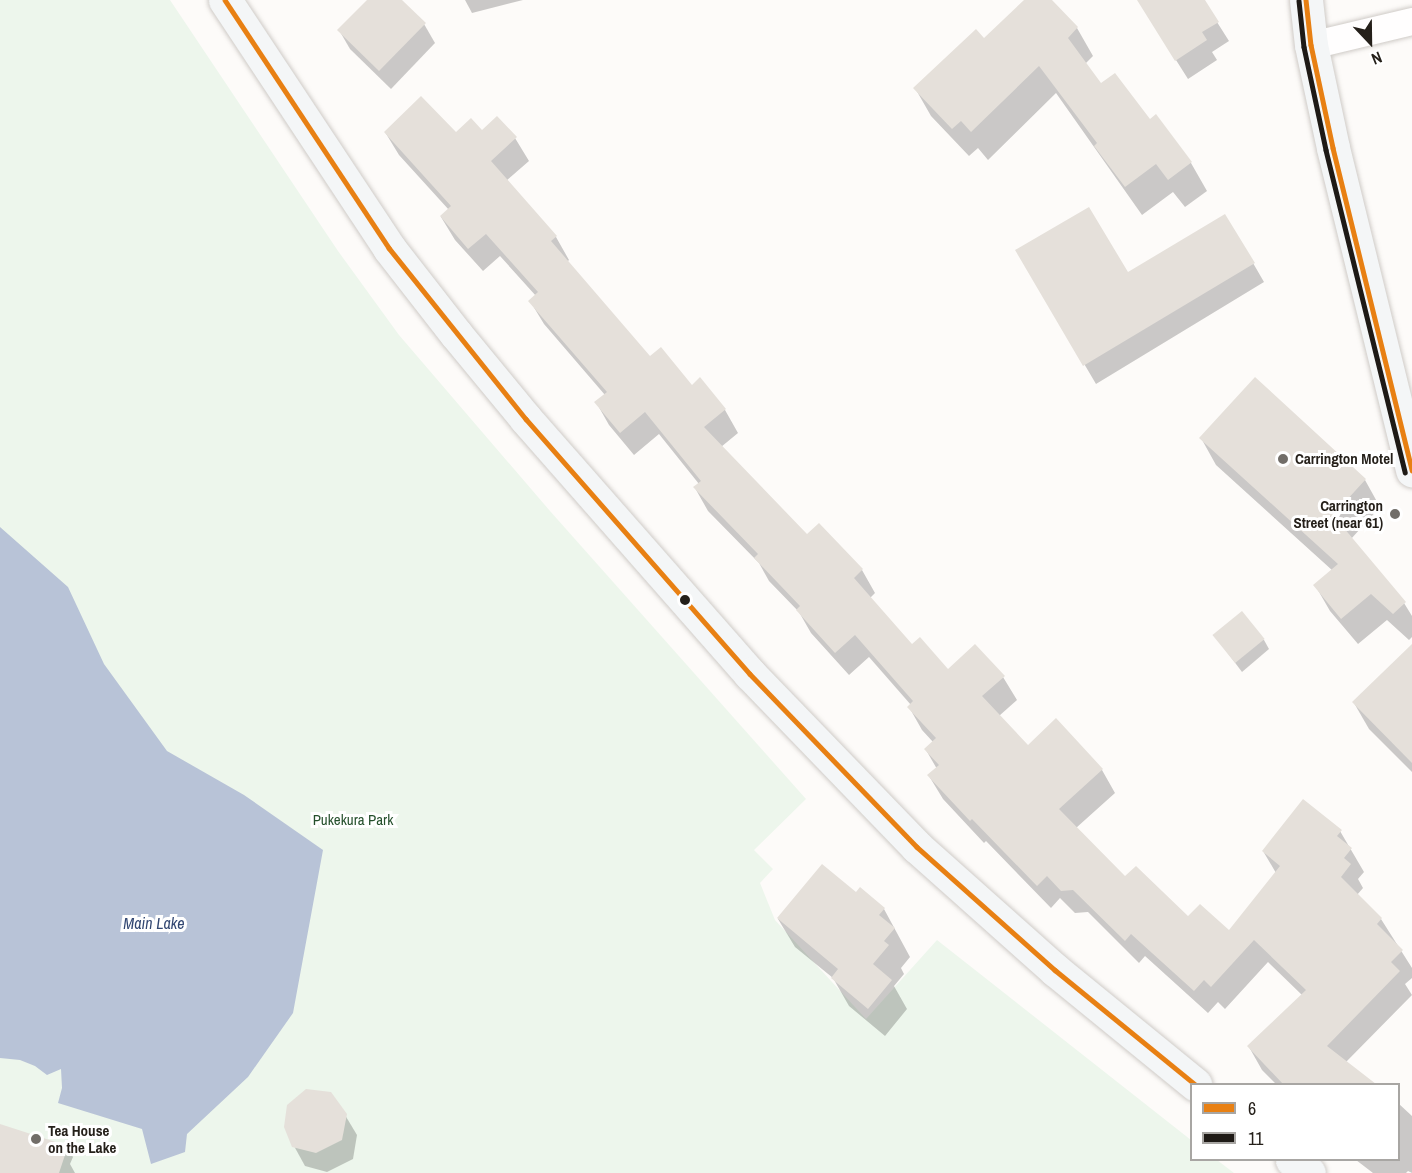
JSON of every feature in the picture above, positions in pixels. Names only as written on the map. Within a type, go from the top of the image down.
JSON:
[{"type":"street","points":[[225,0],[389,248],[442,317],[526,418],[750,674],[917,847],[1055,970],[1194,1083]]},
{"type":"street","points":[[1306,0],[1311,45],[1333,148],[1412,470]]},
{"type":"street","points":[[1311,45],[1412,21]]},
{"type":"street","points":[[1293,1161],[1309,1173]]},
{"type":"green space","name":"Pukekura Park","points":[[0,0],[170,0],[338,251],[399,335],[550,511],[806,799],[754,850],[773,869],[760,883],[775,920],[866,1019],[937,940],[1190,1139],[1190,1161],[1218,1161],[1234,1173],[0,1173]]},
{"type":"water","name":"Main Lake","points":[[0,527],[68,587],[104,664],[167,751],[244,795],[323,850],[293,1013],[248,1077],[187,1134],[185,1152],[151,1164],[142,1129],[58,1103],[62,1088],[61,1069],[47,1075],[35,1066],[20,1060],[0,1058]]},
{"type":"building","points":[[367,0],[402,0],[426,23],[379,71],[337,30]]},
{"type":"building","points":[[1024,0],[1052,0],[1078,27],[1068,38],[1101,83],[1115,73],[1150,119],[1156,114],[1192,162],[1168,180],[1156,164],[1125,187],[1094,146],[1097,143],[1039,66],[971,132],[961,121],[952,129],[913,88],[976,29],[984,38]]},
{"type":"building","points":[[1137,0],[1205,0],[1219,22],[1202,32],[1207,40],[1175,61]]},
{"type":"building","points":[[421,96],[456,132],[471,118],[482,130],[497,116],[517,137],[491,161],[557,236],[551,241],[650,356],[661,347],[692,385],[700,377],[726,409],[704,427],[807,534],[819,523],[863,569],[854,578],[912,644],[920,637],[948,669],[975,644],[1005,676],[982,696],[1028,745],[1056,718],[1103,769],[1059,809],[1125,876],[1136,866],[1188,916],[1200,904],[1229,930],[1280,866],[1262,851],[1303,799],[1342,830],[1337,836],[1352,848],[1344,858],[1351,864],[1341,877],[1382,918],[1377,924],[1403,950],[1391,962],[1400,971],[1327,1046],[1375,1083],[1282,1083],[1247,1046],[1306,990],[1254,940],[1211,987],[1204,980],[1194,991],[1131,934],[1125,941],[1073,890],[1061,891],[1047,876],[1037,886],[972,819],[970,821],[927,775],[939,765],[924,749],[936,738],[907,707],[913,701],[855,635],[835,653],[796,610],[800,606],[754,558],[758,554],[693,487],[701,481],[645,412],[620,433],[594,402],[607,392],[528,301],[538,292],[486,234],[468,249],[440,216],[451,206],[384,132]]},
{"type":"building","points":[[1089,207],[1128,272],[1225,214],[1255,263],[1083,366],[1015,250]]},
{"type":"building","name":"Carrington Motel","points":[[1255,377],[1366,479],[1333,515],[1406,602],[1393,614],[1371,594],[1341,619],[1313,585],[1338,564],[1199,438]]},
{"type":"building","points":[[1242,611],[1265,639],[1235,663],[1212,635]]},
{"type":"building","points":[[1412,644],[1412,763],[1352,702]]},
{"type":"building","points":[[822,864],[856,892],[860,887],[885,908],[879,915],[895,928],[884,941],[889,945],[873,964],[892,980],[868,1009],[831,978],[838,969],[777,918]]},
{"type":"building","points":[[306,1089],[331,1092],[347,1114],[342,1140],[316,1153],[292,1147],[284,1127],[287,1105]]},
{"type":"building","points":[[0,1124],[68,1146],[59,1173],[0,1173]]},
{"type":"transit line","name":"6","points":[[225,0],[389,248],[526,419],[750,674],[917,847],[1055,970],[1194,1083]]},
{"type":"transit line","name":"6","points":[[1306,0],[1311,45],[1333,148],[1412,470]]},
{"type":"transit line","name":"11","points":[[1299,1],[1304,47],[1326,150],[1405,472]]},
{"type":"place","name":"Carrington Motel","points":[[1283,459]]},
{"type":"place","name":"Carrington Street (near 61)","points":[[1395,514]]},
{"type":"place","name":"Tea House on the Lake","points":[[36,1139]]}]
